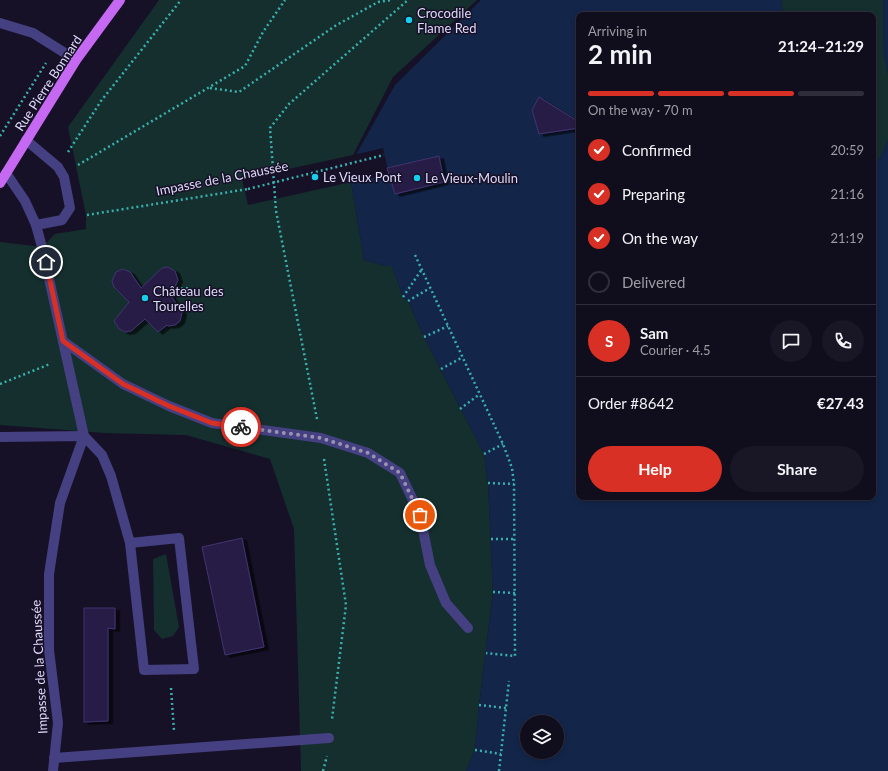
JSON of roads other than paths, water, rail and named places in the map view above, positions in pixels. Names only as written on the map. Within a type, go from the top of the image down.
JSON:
[{"type":"main road","name":"Rue Pierre Bonnard","points":[[0,183],[76,60],[120,0]]},
{"type":"street","points":[[0,24],[33,33],[76,60]]},
{"type":"street","points":[[26,140],[58,167],[64,177],[70,208],[62,220],[36,225]]},
{"type":"street","points":[[6,173],[25,201],[36,225],[84,436],[102,455],[111,476],[130,543],[144,670],[194,669],[179,538],[130,543]]},
{"type":"street","points":[[63,341],[123,384],[169,406],[212,423],[321,438],[368,453],[400,473],[420,515],[430,565],[446,603],[468,628]]},
{"type":"street","points":[[0,437],[84,436]]},
{"type":"street","name":"Impasse de la Chaussée","points":[[53,771],[58,723],[49,650],[49,574],[60,503],[84,436]]},
{"type":"street","points":[[54,758],[329,738]]},
{"type":"water","points":[[481,0],[781,0],[783,12],[576,12],[576,500],[876,500],[876,162],[881,156],[888,140],[888,771],[466,771],[475,750],[493,592],[488,483],[484,454],[424,337],[408,301],[403,297],[392,266],[386,266],[364,260],[351,182],[353,160],[395,85]]},
{"type":"water","points":[[883,0],[888,0],[888,74],[884,54]]},
{"type":"place","name":"Crocodile Flame Red","points":[[409,20]]},
{"type":"place","name":"Le Vieux Pont","points":[[315,177]]},
{"type":"place","name":"Le Vieux-Moulin","points":[[417,178]]},
{"type":"place","name":"Château des Tourelles","points":[[145,298]]}]
